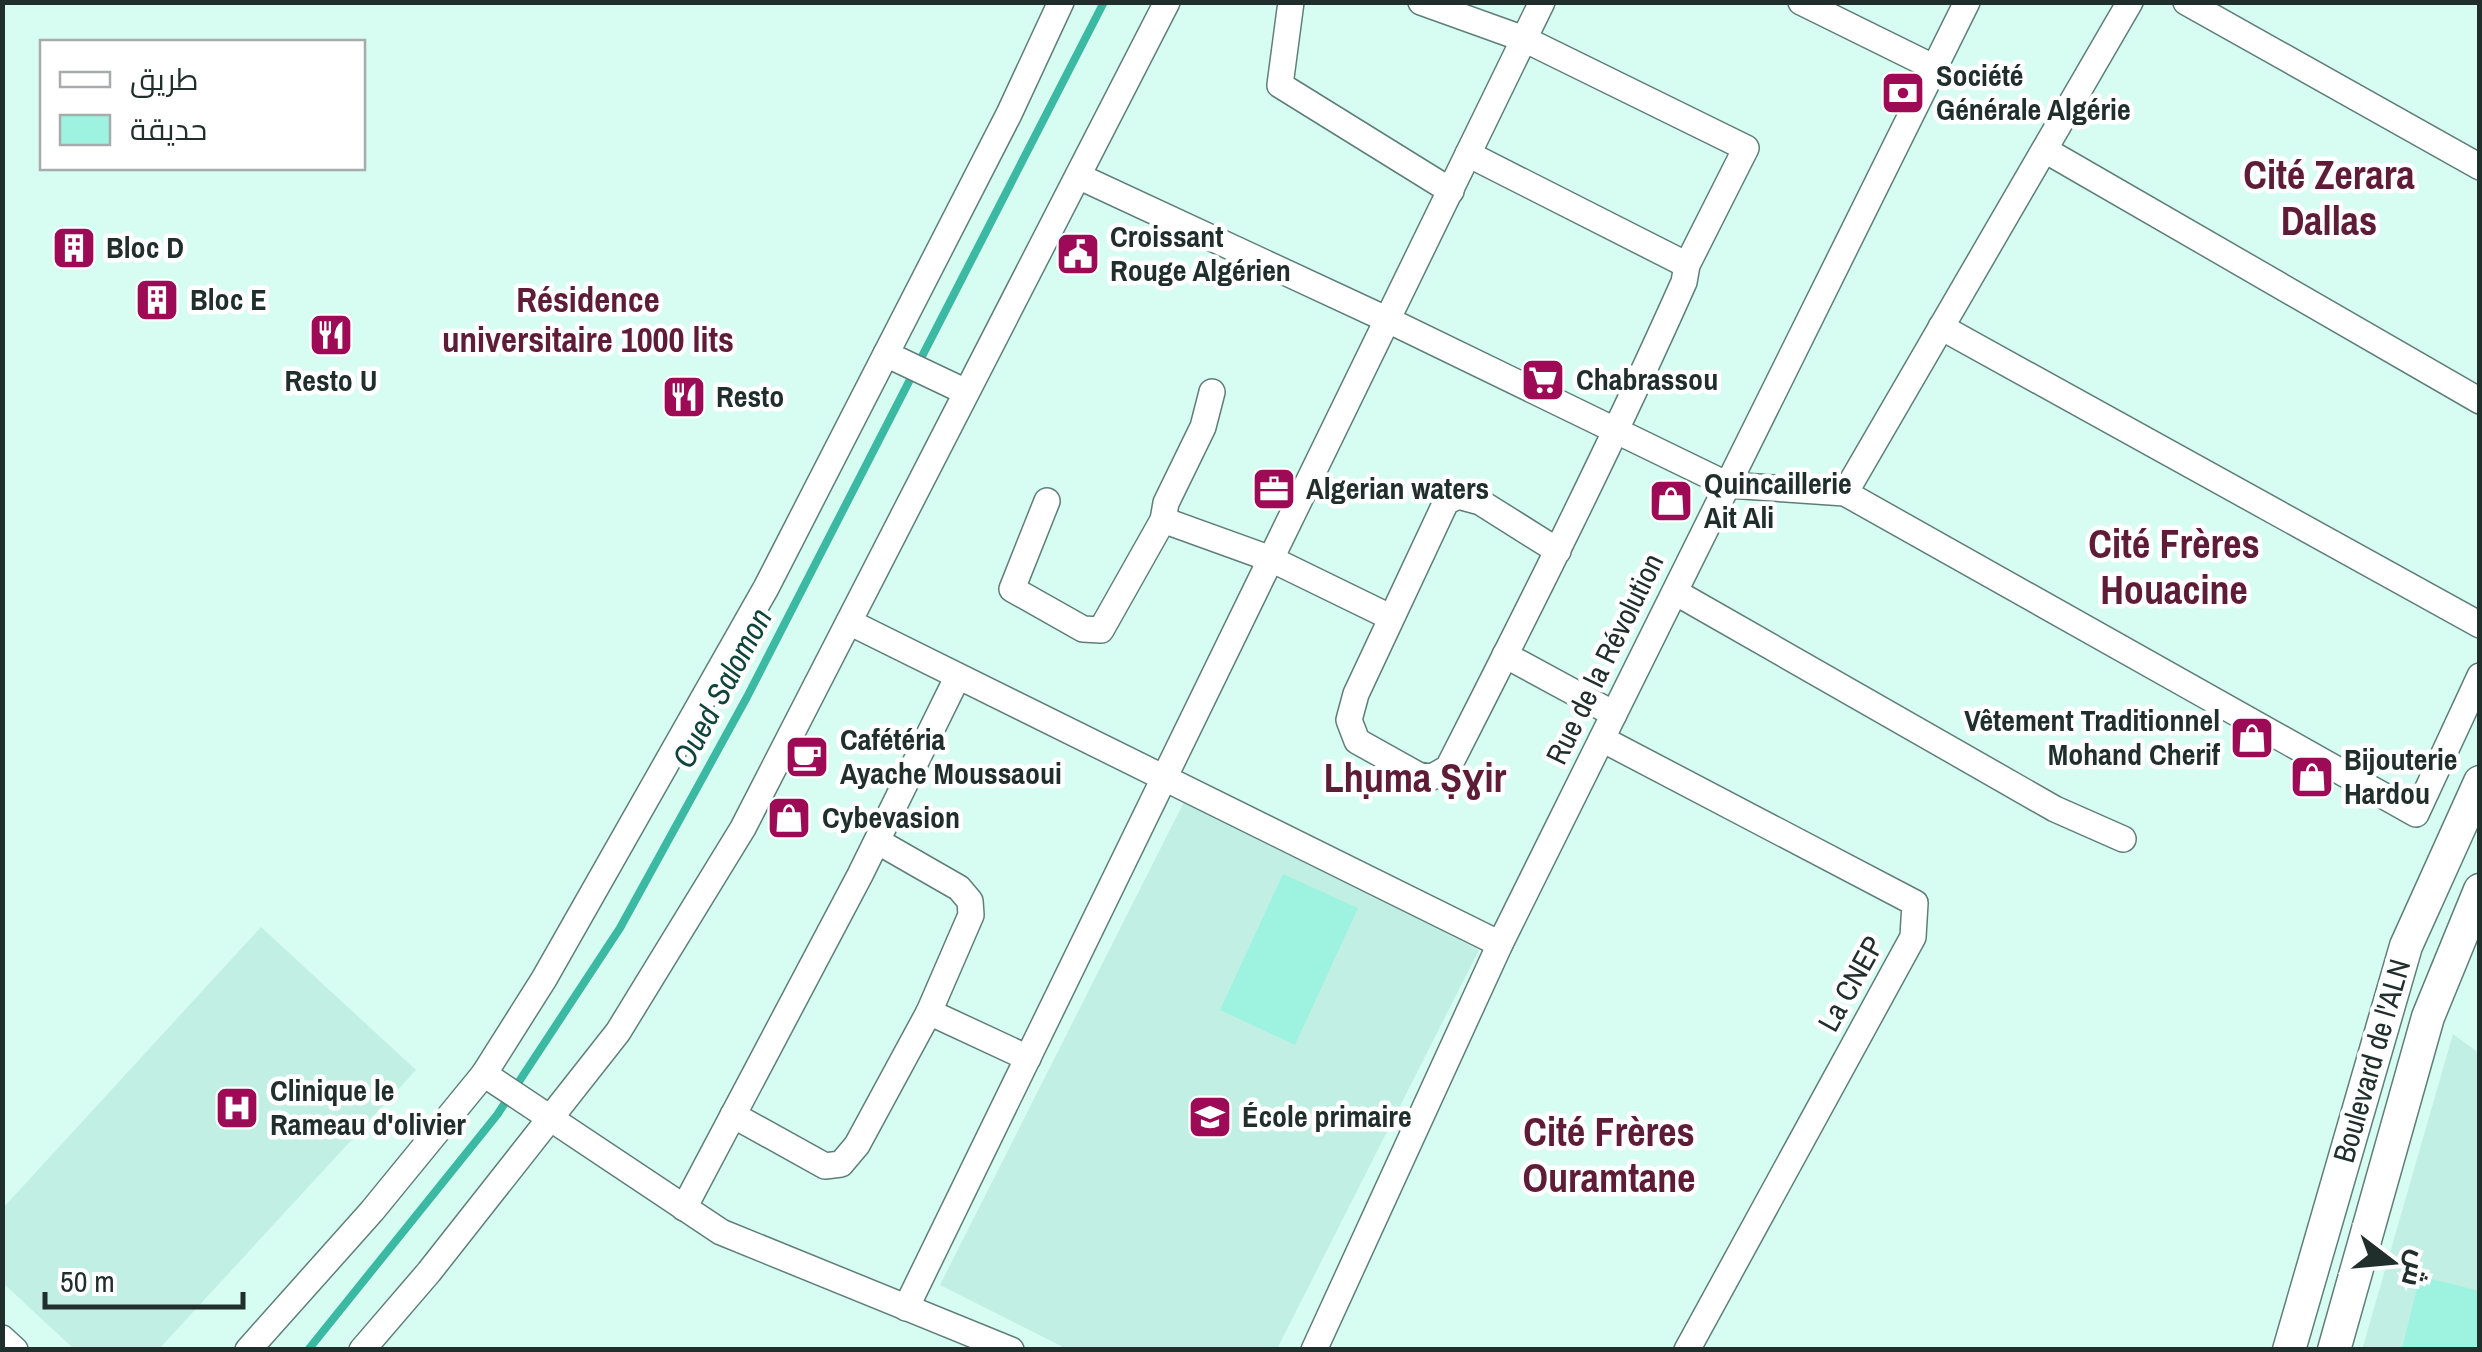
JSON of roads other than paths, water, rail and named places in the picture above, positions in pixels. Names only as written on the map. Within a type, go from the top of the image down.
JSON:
[{"type":"main road","name":"Boulevard de l'ALN","points":[[2289,1350],[2406,946],[2480,782]]},
{"type":"main road","name":"Boulevard de l'ALN","points":[[2334,1350],[2428,1017],[2480,890]]},
{"type":"street","points":[[248,1350],[372,1211],[484,1074],[544,980],[894,357],[1061,2]]},
{"type":"street","points":[[362,1350],[429,1272],[618,1032],[743,828],[849,622],[959,388],[1078,176],[1167,2]]},
{"type":"street","points":[[1291,2],[1280,85],[1451,191]]},
{"type":"street","points":[[1421,2],[1524,39],[1746,148],[1687,265],[1684,282],[1618,432],[1558,551],[1505,656],[1448,768],[1432,777],[1418,775],[1357,741],[1349,720],[1356,694],[1446,502],[1458,496],[1480,502],[1558,551]]},
{"type":"street","points":[[906,1308],[1542,2]]},
{"type":"street","points":[[1801,2],[1934,68]]},
{"type":"street","name":"Rue de la Révolution","points":[[1314,1350],[1500,944],[1967,2]]},
{"type":"street","points":[[1844,493],[2130,2]]},
{"type":"street","points":[[2186,2],[2480,167]]},
{"type":"street","points":[[2044,150],[2480,401]]},
{"type":"street","points":[[1468,154],[1687,265]]},
{"type":"street","points":[[1078,176],[1388,320],[1728,485],[1844,493],[2455,838]]},
{"type":"street","points":[[1942,327],[2480,625]]},
{"type":"street","points":[[894,357],[959,388]]},
{"type":"street","points":[[1047,501],[1012,589],[1083,629],[1100,630],[1163,520],[1166,503],[1203,427],[1212,392]]},
{"type":"street","points":[[1163,520],[1271,559],[1390,618]]},
{"type":"street","points":[[1675,592],[2055,809],[2123,839]]},
{"type":"street","points":[[849,622],[1500,944]]},
{"type":"street","points":[[1505,656],[1614,714]]},
{"type":"street","points":[[2416,814],[2480,676]]},
{"type":"street","points":[[684,1208],[877,841],[957,678]]},
{"type":"street","name":"La CNEP","points":[[1602,739],[1915,903],[1913,938],[1688,1350]]},
{"type":"street","points":[[734,1115],[825,1166],[841,1164],[858,1146],[929,1012],[971,914],[970,900],[959,888],[877,841]]},
{"type":"street","points":[[929,1012],[1028,1058]]},
{"type":"street","points":[[484,1074],[720,1232],[1011,1350]]},
{"type":"street","points":[[2,1338],[14,1350]]},
{"type":"waterway","name":"Oued Salomon","points":[[308,1350],[497,1115],[620,928],[747,697],[1104,2]]},
{"type":"place","name":"Société Générale Algérie","points":[[1903,93]]},
{"type":"place","name":"Bloc D","points":[[74,248]]},
{"type":"place","name":"Croissant Rouge Algérien","points":[[1078,254]]},
{"type":"place","name":"Bloc E","points":[[157,300]]},
{"type":"place","name":"Resto U","points":[[331,335]]},
{"type":"place","name":"Chabrassou","points":[[1543,380]]},
{"type":"place","name":"Resto","points":[[684,397]]},
{"type":"place","name":"Algerian waters","points":[[1274,489]]},
{"type":"place","name":"Quincaillerie Ait Ali","points":[[1671,501]]},
{"type":"place","name":"Vêtement Traditionnel Mohand Cherif","points":[[2252,738]]},
{"type":"place","name":"Cafétéria Ayache Moussaoui","points":[[807,757]]},
{"type":"place","name":"Bijouterie Hardou","points":[[2312,777]]},
{"type":"place","name":"Cybevasion","points":[[789,818]]},
{"type":"place","name":"Clinique le Rameau d'olivier","points":[[237,1108]]},
{"type":"place","name":"École primaire","points":[[1210,1117]]},
{"type":"district","name":"Cité Zerara Dallas","points":[[2329,198]]},
{"type":"district","name":"Résidence universitaire 1000 lits","points":[[588,320]]},
{"type":"district","name":"Cité Frères Houacine","points":[[2174,567]]},
{"type":"district","name":"Lḥuma Ṣɣir","points":[[1415,778]]},
{"type":"district","name":"Cité Frères Ouramtane","points":[[1609,1155]]}]
